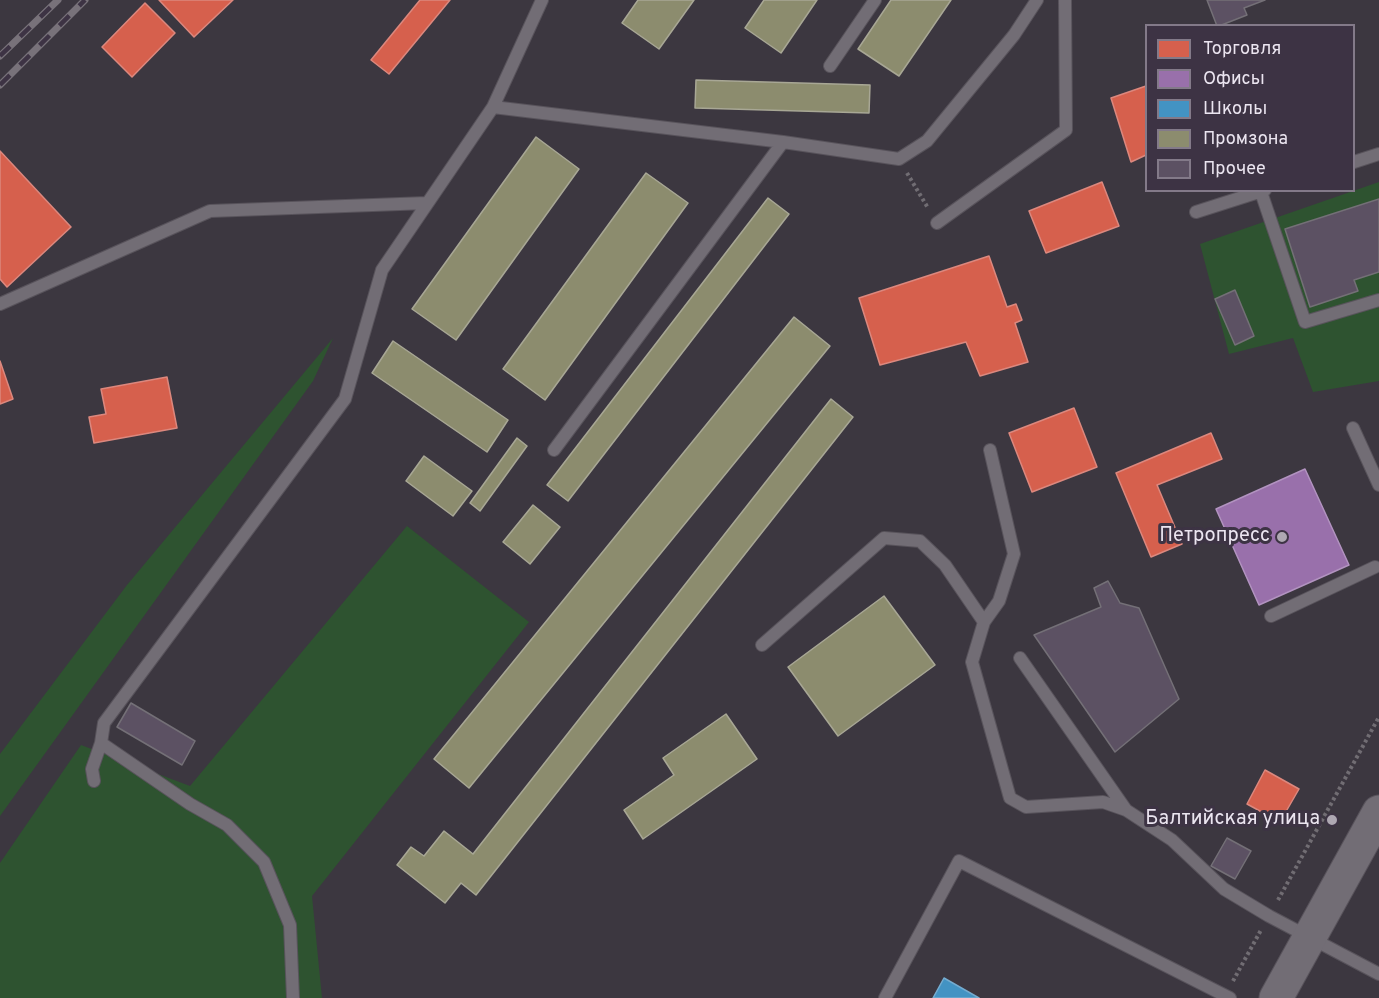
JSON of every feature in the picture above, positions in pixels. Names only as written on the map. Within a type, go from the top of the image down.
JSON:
[{"type":"street","points":[[1276,998],[1379,812]]},
{"type":"lane","points":[[94,781],[92,769],[101,743],[104,723],[345,399],[382,270],[493,107],[542,0]]},
{"type":"lane","points":[[830,66],[875,0]]},
{"type":"lane","points":[[493,107],[783,142],[899,159],[927,141],[1014,35],[1037,0]]},
{"type":"lane","points":[[937,223],[1066,130],[1065,0]]},
{"type":"lane","points":[[554,450],[783,142]]},
{"type":"lane","points":[[1355,161],[1379,154]]},
{"type":"lane","points":[[1196,212],[1260,192]]},
{"type":"lane","points":[[1263,192],[1305,322],[1379,300]]},
{"type":"lane","points":[[0,304],[210,211],[427,203]]},
{"type":"lane","points":[[1353,428],[1379,485]]},
{"type":"lane","points":[[990,450],[1014,554],[999,601],[984,622],[972,662],[1010,798],[1026,807],[1103,802],[1126,810],[1172,840],[1224,889],[1269,916],[1379,974]]},
{"type":"lane","points":[[762,645],[884,538],[920,541],[945,565],[984,622]]},
{"type":"lane","points":[[1271,616],[1378,566]]},
{"type":"lane","points":[[1020,658],[1126,810]]},
{"type":"lane","points":[[101,743],[190,804],[227,825],[264,862],[290,925],[293,998]]},
{"type":"lane","points":[[885,998],[959,861],[1228,997]]},
{"type":"path","points":[[899,159],[937,223]]},
{"type":"path","points":[[1228,997],[1269,916],[1379,717]]},
{"type":"green space","points":[[1379,182],[1379,381],[1313,392],[1293,338],[1229,354],[1200,244]]},
{"type":"green space","points":[[333,338],[313,381],[0,816],[0,754],[127,585]]},
{"type":"green space","points":[[407,526],[529,622],[312,896],[322,998],[0,998],[0,863],[81,745],[190,786]]},
{"type":"building: Торговля","points":[[159,0],[233,0],[194,37]]},
{"type":"building: Торговля","points":[[420,0],[450,0],[389,74],[371,60]]},
{"type":"building: Торговля","points":[[145,3],[175,33],[132,77],[102,47]]},
{"type":"building: Торговля","points":[[1145,86],[1145,155],[1131,162],[1111,98]]},
{"type":"building: Торговля","points":[[0,151],[71,227],[7,287],[0,279]]},
{"type":"building: Торговля","points":[[1102,182],[1119,226],[1046,253],[1029,211]]},
{"type":"building: Торговля","points":[[989,256],[1007,307],[1016,304],[1022,320],[1015,323],[1028,362],[980,376],[966,342],[880,365],[859,298]]},
{"type":"building: Торговля","points":[[0,361],[13,399],[0,404]]},
{"type":"building: Торговля","points":[[167,377],[177,428],[94,443],[89,417],[106,414],[101,389]]},
{"type":"building: Торговля","points":[[1074,408],[1097,467],[1032,492],[1009,433]]},
{"type":"building: Торговля","points":[[1211,433],[1222,459],[1157,485],[1182,544],[1151,557],[1116,473]]},
{"type":"building: Торговля","points":[[1265,770],[1299,789],[1280,822],[1247,804]]},
{"type":"building: Офисы","name":"Петропресс","points":[[1305,469],[1349,565],[1259,605],[1216,509]]},
{"type":"building: Школы","points":[[944,978],[979,998],[933,998]]},
{"type":"building: Промзона","points":[[638,0],[694,0],[659,49],[622,23]]},
{"type":"building: Промзона","points":[[764,0],[817,0],[781,53],[745,28]]},
{"type":"building: Промзона","points":[[891,0],[951,0],[899,76],[858,49]]},
{"type":"building: Промзона","points":[[696,80],[870,85],[869,113],[695,108]]},
{"type":"building: Промзона","points":[[536,137],[579,169],[456,340],[412,309]]},
{"type":"building: Промзона","points":[[646,173],[688,203],[545,400],[503,369]]},
{"type":"building: Промзона","points":[[768,198],[789,214],[568,501],[547,485]]},
{"type":"building: Промзона","points":[[794,317],[830,346],[469,788],[434,759]]},
{"type":"building: Промзона","points":[[393,341],[508,420],[487,452],[372,373]]},
{"type":"building: Промзона","points":[[831,399],[853,417],[476,895],[461,883],[445,903],[397,865],[411,847],[424,856],[444,831],[473,854]]},
{"type":"building: Промзона","points":[[517,438],[527,446],[480,511],[470,503]]},
{"type":"building: Промзона","points":[[424,456],[472,491],[453,516],[406,481]]},
{"type":"building: Промзона","points":[[533,505],[560,527],[530,564],[503,542]]},
{"type":"building: Промзона","points":[[884,596],[935,665],[838,736],[788,667]]},
{"type":"building: Промзона","points":[[726,714],[757,759],[643,839],[624,810],[674,775],[663,758]]},
{"type":"building: Прочее","points":[[1207,0],[1265,0],[1244,8],[1247,15],[1224,24],[1216,24]]},
{"type":"building: Прочее","points":[[1379,199],[1379,272],[1354,280],[1358,291],[1310,307],[1285,229]]},
{"type":"building: Прочее","points":[[1235,290],[1254,336],[1235,345],[1215,299]]},
{"type":"building: Прочее","points":[[1108,581],[1120,603],[1139,608],[1179,699],[1115,752],[1034,635],[1101,607],[1094,588]]},
{"type":"building: Прочее","points":[[131,703],[195,741],[182,765],[117,727]]},
{"type":"building: Прочее","points":[[1227,838],[1251,851],[1235,879],[1211,866]]},
{"type":"railway","points":[[0,56],[58,0]]},
{"type":"railway","points":[[0,85],[85,0]]},
{"type":"place","name":"Петропресс","points":[[1282,537]]},
{"type":"place","name":"Балтийская улица","points":[[1332,820]]}]
